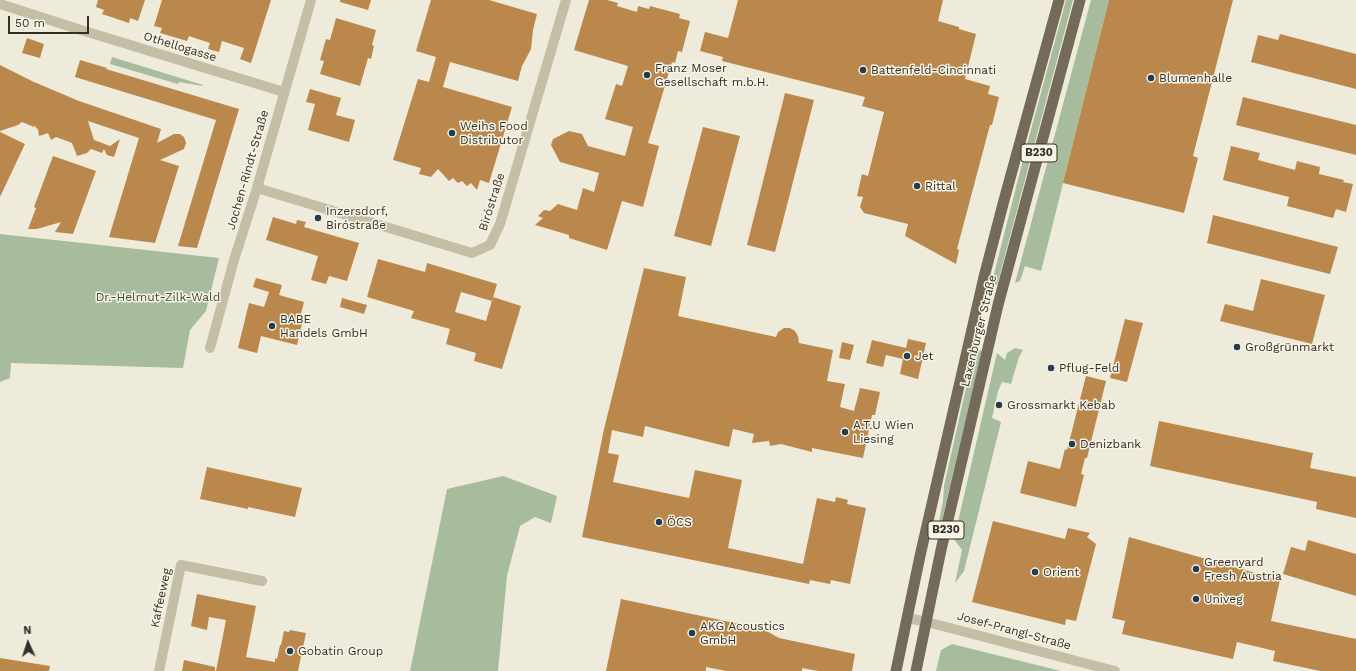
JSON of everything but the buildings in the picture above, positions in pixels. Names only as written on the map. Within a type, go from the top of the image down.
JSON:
[{"type":"main road","name":"Laxenburger Straße","points":[[896,671],[920,556],[984,277],[1059,0]]},
{"type":"main road","name":"Laxenburger Straße","points":[[916,671],[941,550],[998,306],[1080,0]]},
{"type":"street","name":"Jochen-Rindt-Straße","points":[[210,348],[234,260],[257,188],[310,0]]},
{"type":"street","name":"Biróstraße","points":[[257,188],[472,253],[490,245],[500,224],[566,0]]},
{"type":"street","name":"Othellogasse","points":[[0,4],[284,92]]},
{"type":"street","name":"Kaffeeweg","points":[[159,671],[181,565],[262,582]]},
{"type":"street","name":"Josef-Prangl-Straße","points":[[907,618],[927,622],[1090,668],[1115,671]]},
{"type":"green space","points":[[1066,0],[1073,0],[997,285],[994,285],[992,282],[997,262]]},
{"type":"green space","points":[[1091,0],[1109,0],[1041,271],[1025,266],[1020,281],[1015,283]]},
{"type":"green space","points":[[112,57],[203,86],[179,82],[178,84],[110,64]]},
{"type":"green space","name":"Dr.-Helmut-Zilk-Wald","points":[[0,234],[219,258],[206,311],[190,330],[183,368],[11,363],[10,378],[0,382]]},
{"type":"green space","points":[[975,348],[982,351],[938,537],[936,537],[943,501],[944,486]]},
{"type":"green space","points":[[1015,348],[1023,350],[1019,357],[1011,384],[1002,382],[998,391],[992,418],[1001,422],[964,571],[955,583],[962,550],[954,539],[997,353],[1005,360],[1007,353]]},
{"type":"green space","points":[[503,476],[557,496],[551,523],[535,517],[520,526],[507,576],[498,671],[410,671],[447,489]]},
{"type":"green space","points":[[952,644],[1061,671],[936,671],[941,650]]},
{"type":"place","name":"Battenfeld-Cincinnati","points":[[863,70]]},
{"type":"place","name":"Franz Moser Gesellschaft m.b.H.","points":[[647,75]]},
{"type":"place","name":"Blumenhalle","points":[[1151,78]]},
{"type":"place","name":"Weihs Food Distributor","points":[[452,133]]},
{"type":"place","name":"Rittal","points":[[917,186]]},
{"type":"place","name":"Inzersdorf, Biróstraße","points":[[318,218]]},
{"type":"place","name":"BABE Handels GmbH","points":[[272,326]]},
{"type":"place","name":"Großgrünmarkt","points":[[1237,347]]},
{"type":"place","name":"Jet","points":[[907,356]]},
{"type":"place","name":"Pflug-Feld","points":[[1051,368]]},
{"type":"place","name":"Grossmarkt Kebab","points":[[999,405]]},
{"type":"place","name":"A.T.U Wien Liesing","points":[[845,432]]},
{"type":"place","name":"Denizbank","points":[[1072,444]]},
{"type":"place","name":"ÖCS","points":[[659,522]]},
{"type":"place","name":"Greenyard Fresh Austria","points":[[1196,569]]},
{"type":"place","name":"Orient","points":[[1035,572]]},
{"type":"place","name":"Univeg","points":[[1196,599]]},
{"type":"place","name":"AKG Acoustics GmbH","points":[[692,633]]},
{"type":"place","name":"Gobatin Group","points":[[290,651]]}]
